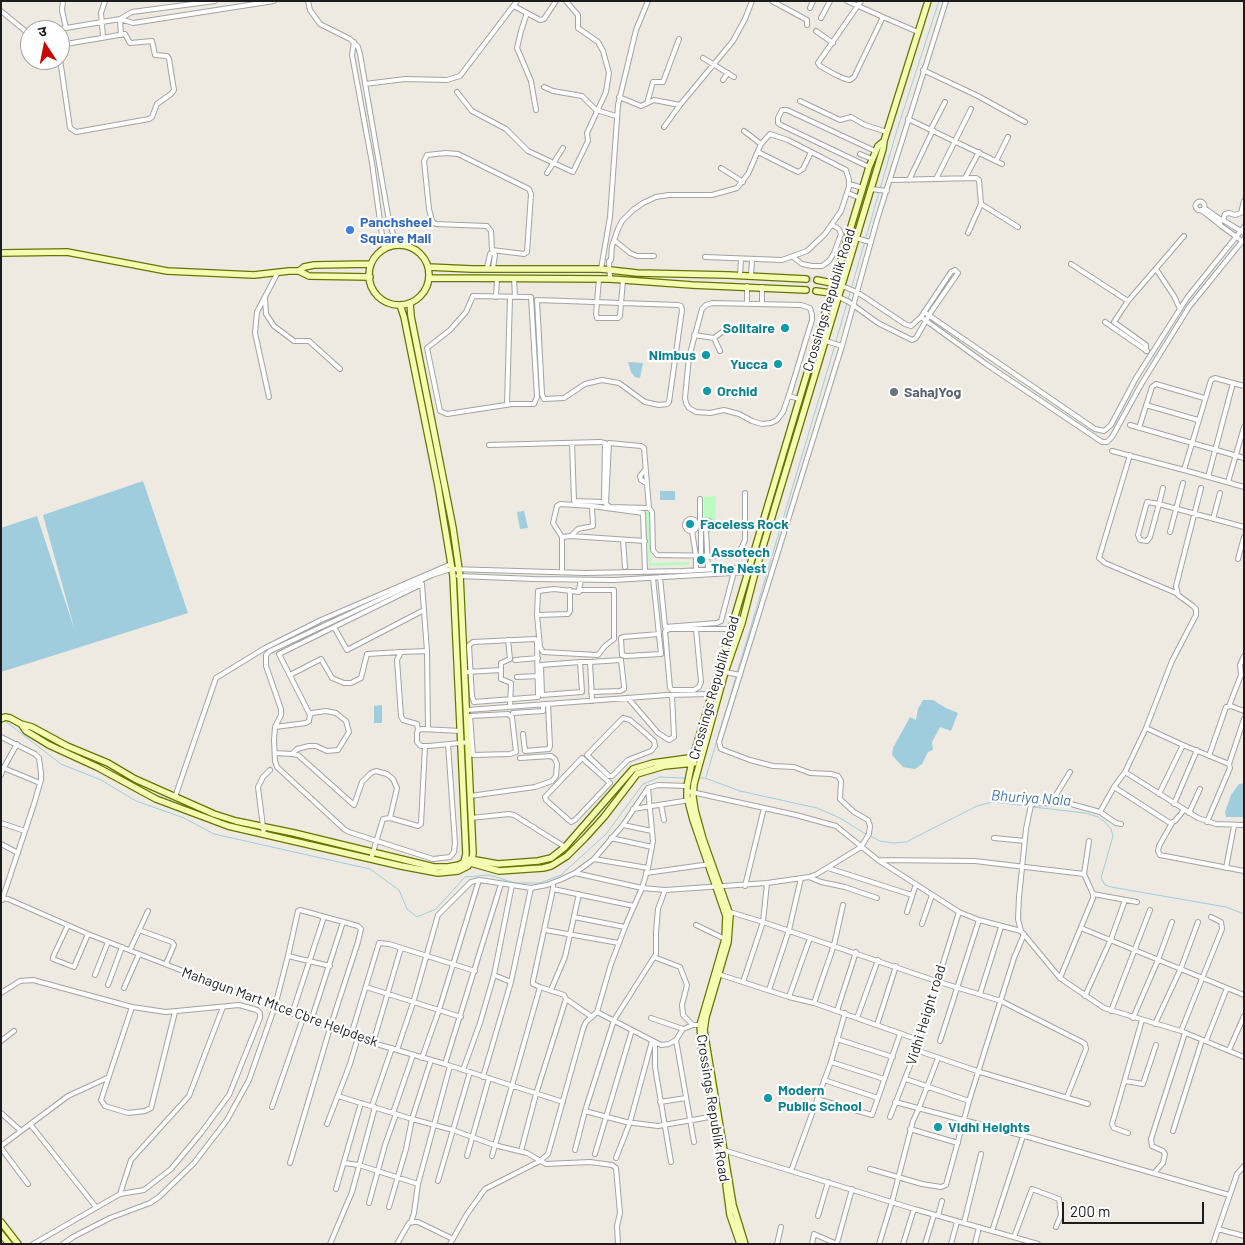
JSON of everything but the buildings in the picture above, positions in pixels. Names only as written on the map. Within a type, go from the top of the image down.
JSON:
[{"type":"street","points":[[63,1],[62,10],[64,20]]},
{"type":"street","points":[[104,37],[101,13],[105,1]]},
{"type":"street","points":[[120,20],[132,12],[216,1]]},
{"type":"street","points":[[70,27],[120,20],[133,22],[274,1]]},
{"type":"street","points":[[308,1],[310,10],[320,24],[343,34],[354,42],[360,54],[389,221],[396,246]]},
{"type":"street","points":[[365,84],[405,79],[447,80],[460,76],[517,1]]},
{"type":"street","points":[[514,6],[542,20],[556,1]]},
{"type":"street","points":[[457,92],[472,111],[506,129],[528,151],[573,172],[588,141],[587,133],[608,86],[609,73],[606,60],[597,40],[578,28],[578,15],[566,1]]},
{"type":"street","points":[[601,269],[610,217],[616,116],[619,97],[636,30],[648,1]]},
{"type":"street","points":[[664,127],[736,36],[752,1]]},
{"type":"street","points":[[772,1],[807,20],[807,25]]},
{"type":"street","points":[[810,8],[814,1]]},
{"type":"street","points":[[821,18],[830,1]]},
{"type":"street","points":[[847,1],[918,32]]},
{"type":"street","points":[[861,1],[818,64],[834,74],[850,80],[854,77],[883,17]]},
{"type":"street","name":"Crossings Republik Road","points":[[695,763],[728,672],[756,570],[845,287],[874,189],[884,142],[928,1]]},
{"type":"street","points":[[575,873],[642,888],[665,890],[718,885],[745,886],[808,877],[828,868],[861,848],[869,834],[870,826],[868,820],[854,812],[840,799],[841,780],[838,776],[810,772],[794,767],[773,766],[721,749],[720,742],[738,675],[842,346],[851,303],[885,190],[891,180],[908,118],[946,1]]},
{"type":"street","points":[[1,11],[20,27]]},
{"type":"street","points":[[527,13],[518,48],[531,81],[536,110]]},
{"type":"street","points":[[120,20],[121,35]]},
{"type":"street","points":[[816,31],[833,43]]},
{"type":"street","points":[[62,70],[70,128],[76,132],[149,119],[152,117],[158,104],[172,94],[174,90],[169,59],[167,56],[155,55],[152,41],[130,43],[127,34],[70,43]]},
{"type":"street","points":[[647,103],[653,82],[662,82],[680,39]]},
{"type":"street","points":[[354,42],[352,55],[360,92],[384,250]]},
{"type":"street","points":[[703,58],[734,77]]},
{"type":"street","points":[[923,70],[978,96],[1025,122]]},
{"type":"street","points":[[723,80],[728,73]]},
{"type":"street","points":[[544,87],[553,91],[582,96],[596,110],[616,116]]},
{"type":"street","points":[[360,92],[366,91]]},
{"type":"street","points":[[619,97],[639,105],[654,100],[680,105]]},
{"type":"street","points":[[800,102],[840,120],[851,118],[887,132]]},
{"type":"street","points":[[909,180],[945,102]]},
{"type":"street","points":[[936,178],[971,108]]},
{"type":"street","points":[[870,167],[781,125],[778,122],[778,118],[782,110],[787,110],[875,152]]},
{"type":"street","points":[[908,118],[1002,164]]},
{"type":"street","points":[[744,131],[761,144]]},
{"type":"street","points":[[610,279],[612,270],[609,262],[611,260],[614,240],[622,221],[638,206],[656,197],[669,195],[712,195],[737,188],[743,182],[761,144],[770,134],[788,140],[846,170],[849,184],[848,193],[841,211],[832,225],[811,248],[802,254],[782,260],[705,257]]},
{"type":"street","points":[[996,161],[1008,137]]},
{"type":"street","name":"Crossings Republik Road","points":[[740,1244],[730,1215],[722,1149],[696,1025],[725,939],[726,916],[691,800],[689,787],[712,694],[830,293],[872,159],[879,145],[884,142]]},
{"type":"street","points":[[547,173],[563,148]]},
{"type":"street","points":[[758,152],[798,172],[803,169],[811,152]]},
{"type":"street","points":[[965,178],[979,152]]},
{"type":"street","points":[[490,268],[490,254],[492,252],[491,231],[487,226],[436,224],[432,222],[424,161],[428,156],[446,153],[458,154],[529,189],[531,194],[527,252],[524,254],[492,252]]},
{"type":"street","points":[[860,154],[872,159]]},
{"type":"street","points":[[721,168],[743,182]]},
{"type":"street","points":[[891,180],[936,178],[979,180],[982,204],[968,233]]},
{"type":"street","points":[[849,184],[863,188]]},
{"type":"street","points":[[874,189],[885,190]]},
{"type":"street","points":[[848,193],[860,198]]},
{"type":"street","points":[[1221,221],[1225,214],[1235,215],[1241,213],[1244,200]]},
{"type":"street","points":[[982,204],[1018,227]]},
{"type":"street","points":[[924,312],[1095,429],[1104,431],[1113,420],[1152,352],[1187,298],[1236,237],[1243,231],[1221,221],[1202,209]]},
{"type":"street","points":[[380,222],[389,221]]},
{"type":"street","points":[[921,317],[1104,442],[1112,438],[1158,356],[1192,302],[1243,240],[1236,237],[1221,221]]},
{"type":"street","points":[[793,257],[802,264],[812,266],[822,266],[829,261],[841,234],[839,229],[832,225]]},
{"type":"street","points":[[1146,351],[1146,345],[1114,322],[1128,301],[1184,236]]},
{"type":"street","points":[[858,238],[870,242]]},
{"type":"street","points":[[614,240],[630,253],[637,256],[654,256]]},
{"type":"street","points":[[396,246],[404,246],[422,255],[428,267],[429,278],[424,291],[416,300],[400,304],[386,301],[380,297],[372,285],[370,278],[371,264],[384,250],[396,246]]},
{"type":"street","points":[[1,253],[67,252],[167,271],[254,275],[299,271],[309,276],[370,278]]},
{"type":"street","points":[[740,275],[742,259]]},
{"type":"street","points":[[751,276],[752,259]]},
{"type":"street","points":[[299,271],[304,267],[314,265],[371,264]]},
{"type":"street","points":[[1071,264],[1128,301]]},
{"type":"street","points":[[428,267],[601,269],[806,279]]},
{"type":"street","points":[[1156,269],[1174,296],[1180,309]]},
{"type":"street","points":[[816,290],[830,293],[851,303],[878,323],[903,336],[914,339],[958,275],[957,270],[953,271],[948,277],[921,317],[914,324],[908,326],[903,336]]},
{"type":"street","points":[[269,397],[255,333],[257,312],[278,272]]},
{"type":"street","points":[[429,278],[610,279],[806,290]]},
{"type":"street","points":[[496,297],[497,278]]},
{"type":"street","points":[[507,405],[514,278]]},
{"type":"street","points":[[599,279],[596,316],[599,318],[620,318],[623,280]]},
{"type":"street","points":[[816,280],[834,283],[855,291],[908,326]]},
{"type":"street","points":[[747,286],[747,304]]},
{"type":"street","points":[[762,287],[762,304]]},
{"type":"street","points":[[473,296],[496,297],[532,297],[537,397],[534,404],[507,405],[442,413],[439,408],[427,348],[450,330],[466,312],[473,296]]},
{"type":"street","points":[[265,297],[266,314],[274,326],[294,341],[309,341],[340,369]]},
{"type":"street","points":[[1187,298],[1192,302]]},
{"type":"street","points":[[537,300],[598,302],[681,306],[667,404],[660,405],[645,402],[619,383],[602,380],[585,384],[564,398],[544,399],[542,394],[537,300]]},
{"type":"street","points":[[410,303],[453,528],[460,576],[461,617],[468,672],[474,702],[538,697],[537,641],[535,639],[471,643],[468,648],[468,672],[467,710],[468,860]]},
{"type":"street","points":[[712,303],[747,304],[808,306],[812,312],[812,320],[789,396],[777,420],[767,424],[752,421],[730,411],[701,413],[689,408],[685,398],[689,357],[700,314],[706,305],[712,303]]},
{"type":"street","points":[[400,304],[438,486],[451,566],[461,731],[467,742],[473,755],[510,754],[516,752],[512,717],[508,714],[470,716],[467,742],[471,818],[468,860]]},
{"type":"street","points":[[1105,322],[1146,351],[1158,356]]},
{"type":"street","points":[[694,335],[714,338],[729,327]]},
{"type":"street","points":[[714,338],[720,351]]},
{"type":"street","points":[[828,342],[842,346]]},
{"type":"street","points":[[1013,381],[1017,375]]},
{"type":"street","points":[[1184,470],[1204,398],[1212,379],[1244,386]]},
{"type":"street","points":[[1208,477],[1233,383]]},
{"type":"street","points":[[1139,428],[1152,387],[1156,384],[1204,398]]},
{"type":"street","points":[[426,389],[435,387]]},
{"type":"street","points":[[792,388],[801,392]]},
{"type":"street","points":[[789,396],[799,400]]},
{"type":"street","points":[[421,404],[429,403]]},
{"type":"street","points":[[1146,404],[1198,420]]},
{"type":"street","points":[[1113,420],[1120,423]]},
{"type":"street","points":[[1130,425],[1244,458]]},
{"type":"street","points":[[1228,482],[1244,427]]},
{"type":"street","points":[[489,445],[572,443],[605,443],[604,502],[574,501],[572,443]]},
{"type":"street","points":[[649,508],[610,507],[606,504],[609,444],[642,447],[649,508],[652,512],[653,550],[659,556],[734,554],[742,547],[745,540],[745,493]]},
{"type":"street","points":[[1112,451],[1244,487]]},
{"type":"street","points":[[1100,812],[1125,772],[1146,728],[1172,660],[1196,614],[1196,609],[1176,593],[1105,563],[1099,558],[1130,455]]},
{"type":"street","points":[[1170,532],[1183,484]]},
{"type":"street","points":[[1163,488],[1159,504],[1150,537],[1147,541],[1140,540],[1138,535],[1146,502],[1159,504],[1176,508],[1244,527]]},
{"type":"street","points":[[1176,593],[1176,586],[1201,488]]},
{"type":"street","points":[[1213,519],[1220,493]]},
{"type":"street","points":[[692,531],[697,528],[700,522],[700,499]]},
{"type":"street","points":[[562,572],[562,537],[554,524],[557,506],[560,504],[592,506],[643,514],[645,572]]},
{"type":"street","points":[[571,536],[578,529],[593,526],[592,506]]},
{"type":"street","points":[[692,531],[686,529],[685,525],[687,521],[692,519],[700,522],[707,520],[712,522],[711,528],[706,530]]},
{"type":"street","points":[[700,522],[706,530],[708,569]]},
{"type":"street","points":[[692,531],[698,556]]},
{"type":"street","points":[[696,570],[701,531]]},
{"type":"street","points":[[562,537],[645,541]]},
{"type":"street","points":[[1238,559],[1244,537]]},
{"type":"street","points":[[624,540],[625,567]]},
{"type":"street","points":[[275,727],[306,723],[309,721],[310,716],[279,654],[451,566]]},
{"type":"street","points":[[175,797],[216,678],[265,648],[313,624],[451,566],[458,568],[562,572],[756,570]]},
{"type":"street","points":[[452,576],[581,580],[690,576],[749,569]]},
{"type":"street","points":[[690,570],[690,576]]},
{"type":"street","points":[[534,571],[534,579]]},
{"type":"street","points":[[660,577],[665,627],[717,623],[721,621],[734,572]]},
{"type":"street","points":[[653,578],[659,634],[661,654],[622,655],[621,638],[659,634]]},
{"type":"street","points":[[580,590],[581,580]]},
{"type":"street","points":[[422,582],[428,729]]},
{"type":"street","points":[[422,582],[270,650],[265,660],[281,709],[281,715],[275,727],[275,762],[280,770],[344,829],[433,859],[446,858],[453,855],[455,843],[448,744]]},
{"type":"street","points":[[548,588],[579,592],[580,590],[614,590],[614,638],[598,655],[543,652],[540,647],[537,615],[538,591],[548,588]]},
{"type":"street","points":[[537,615],[570,613],[570,590]]},
{"type":"street","points":[[334,627],[347,650],[424,610]]},
{"type":"street","points":[[696,629],[699,687],[694,690],[672,690],[667,664],[665,631],[670,629],[696,629],[731,629]]},
{"type":"street","points":[[508,640],[510,659],[501,663],[501,678],[511,683],[513,707]]},
{"type":"street","points":[[290,675],[322,659],[332,678],[344,683],[351,683],[360,678],[367,654],[426,651]]},
{"type":"street","points":[[401,652],[398,660],[401,716],[403,720],[417,724],[418,744],[425,746],[467,742]]},
{"type":"street","points":[[1209,756],[1222,717],[1229,706],[1241,675],[1240,665],[1244,656]]},
{"type":"street","points":[[514,660],[538,658]]},
{"type":"street","points":[[582,692],[542,695],[540,665],[620,660],[624,689],[620,691],[592,692]]},
{"type":"street","points":[[580,662],[583,702]]},
{"type":"street","points":[[590,662],[592,701]]},
{"type":"street","points":[[468,672],[501,670]]},
{"type":"street","points":[[728,672],[738,675]]},
{"type":"street","points":[[518,677],[539,676]]},
{"type":"street","points":[[467,710],[672,695],[712,694]]},
{"type":"street","points":[[628,698],[658,733],[669,740],[674,737],[672,695]]},
{"type":"street","points":[[523,734],[525,751],[548,749],[550,746],[545,704]]},
{"type":"street","points":[[1229,706],[1244,711]]},
{"type":"street","points":[[503,707],[503,714]]},
{"type":"street","points":[[292,754],[297,749],[309,746],[316,746],[327,751],[338,750],[348,735],[349,729],[346,721],[336,713],[326,711],[310,716]]},
{"type":"street","points":[[513,713],[546,711]]},
{"type":"street","points":[[3,718],[10,718],[20,724],[32,727],[68,746],[108,763],[135,780],[222,816],[372,856]]},
{"type":"street","points":[[623,718],[626,718],[656,743],[651,751],[628,760],[610,776],[587,755],[623,718]]},
{"type":"street","points":[[1207,822],[1230,768],[1229,764],[1244,719]]},
{"type":"street","points":[[20,724],[26,731],[56,749],[104,770],[156,799],[228,826],[264,835],[434,867],[459,865],[468,860],[498,864],[538,861],[551,858],[565,847],[594,816],[633,769],[653,762],[695,763]]},
{"type":"street","points":[[1146,728],[1229,764]]},
{"type":"street","points":[[418,730],[461,731]]},
{"type":"street","points":[[1,737],[30,750],[39,758],[41,773],[40,783],[2,899]]},
{"type":"street","points":[[1,778],[3,769],[17,744]]},
{"type":"street","points":[[1159,794],[1183,745]]},
{"type":"street","points":[[372,856],[382,821],[386,817],[418,826],[421,824],[425,746]]},
{"type":"street","points":[[1174,804],[1197,750]]},
{"type":"street","points":[[275,754],[292,754],[302,758],[354,805],[362,782],[376,771],[386,774],[394,779],[397,788],[390,818]]},
{"type":"street","points":[[470,796],[542,785],[552,781],[556,776],[555,759],[551,756],[520,758]]},
{"type":"street","points":[[583,758],[610,783],[601,793],[571,822],[546,800],[545,796],[583,758]]},
{"type":"street","points":[[628,760],[633,769]]},
{"type":"street","points":[[468,860],[499,870],[551,866],[567,856],[585,838],[638,774],[664,766],[695,763]]},
{"type":"street","points":[[3,769],[40,783]]},
{"type":"street","points":[[264,835],[258,787],[263,777],[270,770]]},
{"type":"street","points":[[1052,803],[1070,772]]},
{"type":"street","points":[[1125,772],[1174,804],[1207,822],[1234,826],[1244,825]]},
{"type":"street","points":[[330,1244],[352,1192],[374,1107],[413,1003],[438,915],[471,882],[479,880],[531,888],[552,883],[575,873],[594,859],[622,825],[648,788],[658,785],[689,787],[836,826],[878,860],[959,912],[1022,933],[1060,978],[1110,1011],[1183,1032],[1244,1057]]},
{"type":"street","points":[[1114,787],[1172,823]]},
{"type":"street","points":[[450,1244],[466,1214],[485,1188],[540,1161],[548,1154],[582,1029],[586,1022],[597,1012],[619,943],[642,888],[648,868],[652,847],[652,831],[648,788]]},
{"type":"street","points":[[1189,813],[1200,789]]},
{"type":"street","points":[[601,793],[607,799]]},
{"type":"street","points":[[633,810],[691,800]]},
{"type":"street","points":[[870,1168],[922,1184],[944,1187],[947,1183],[969,1101],[980,1072],[1022,933],[1018,910],[1025,841],[1031,805],[1036,803],[1052,803],[1078,805],[1100,812],[1116,823],[1121,824]]},
{"type":"street","points":[[661,805],[664,820]]},
{"type":"street","points":[[587,808],[594,816]]},
{"type":"street","points":[[745,886],[764,808]]},
{"type":"street","points":[[1184,810],[1175,822],[1172,823],[1163,839],[1158,851],[1159,854],[1244,871]]},
{"type":"street","points":[[471,818],[514,814],[565,847]]},
{"type":"street","points":[[1,823],[25,831]]},
{"type":"street","points":[[622,825],[652,831]]},
{"type":"street","points":[[1226,868],[1234,826]]},
{"type":"street","points":[[611,838],[652,847]]},
{"type":"street","points":[[994,838],[1025,841]]},
{"type":"street","points":[[1060,978],[1093,894],[1084,874],[1089,841]]},
{"type":"street","points":[[1,844],[18,853]]},
{"type":"street","points":[[594,859],[648,868]]},
{"type":"street","points":[[878,860],[975,861],[1084,874]]},
{"type":"street","points":[[646,873],[710,864]]},
{"type":"street","points":[[828,868],[912,895]]},
{"type":"street","points":[[808,877],[877,898]]},
{"type":"street","points":[[768,990],[789,930],[801,878]]},
{"type":"street","points":[[422,1058],[439,1010],[479,880]]},
{"type":"street","points":[[552,883],[554,889],[533,984],[564,995],[566,999],[592,1017]]},
{"type":"street","points":[[743,982],[763,922],[767,883]]},
{"type":"street","points":[[397,1244],[411,1222],[414,1213],[418,1184],[447,1065],[502,884]]},
{"type":"street","points":[[907,912],[916,884]]},
{"type":"street","points":[[718,885],[730,912],[730,930],[704,1030],[722,1149],[736,1219],[745,1244]]},
{"type":"street","points":[[463,1070],[480,1023],[494,975],[512,886]]},
{"type":"street","points":[[484,1077],[511,982],[531,888]]},
{"type":"street","points":[[554,889],[634,906]]},
{"type":"street","points":[[575,1150],[585,1111],[614,1020],[654,957],[658,909],[665,890]]},
{"type":"street","points":[[551,990],[565,957],[579,894]]},
{"type":"street","points":[[1093,894],[1137,902]]},
{"type":"street","points":[[922,924],[932,895]]},
{"type":"street","name":"Mahagun Mart Mtce Cbre Helpdesk","points":[[2,899],[8,899],[88,934],[330,1028],[563,1102]]},
{"type":"street","points":[[1085,996],[1125,900]]},
{"type":"street","points":[[814,1003],[834,946],[843,905]]},
{"type":"street","points":[[63,1244],[110,1218],[150,1203],[159,1197],[194,1163],[227,1120],[249,1080],[274,1006],[298,911],[300,910],[358,926],[361,929],[290,1163]]},
{"type":"street","points":[[1110,1011],[1150,910]]},
{"type":"street","points":[[130,950],[148,911]]},
{"type":"street","points":[[730,912],[1001,1001],[1085,1044],[1086,1049],[1067,1097]]},
{"type":"street","name":"Vidhi Height road","points":[[890,1117],[906,1080],[959,912]]},
{"type":"street","points":[[292,1014],[324,917]]},
{"type":"street","points":[[574,917],[625,927]]},
{"type":"street","points":[[1154,1174],[1163,1162],[1165,1154],[1163,1151],[1152,1146],[1151,1139],[1183,1032],[1223,926],[1221,922],[1211,917]]},
{"type":"street","points":[[940,1041],[980,920]]},
{"type":"street","points":[[312,1021],[343,922]]},
{"type":"street","points":[[1133,1018],[1172,922]]},
{"type":"street","points":[[1155,1024],[1198,922]]},
{"type":"street","points":[[696,924],[725,939]]},
{"type":"street","points":[[68,925],[53,957],[54,960],[74,967],[88,934]]},
{"type":"street","points":[[980,994],[1001,927]]},
{"type":"street","points":[[1081,928],[1244,995]]},
{"type":"street","points":[[139,930],[174,943],[166,964]]},
{"type":"street","points":[[545,930],[619,943]]},
{"type":"street","points":[[789,997],[810,938]]},
{"type":"street","points":[[95,975],[108,942]]},
{"type":"street","points":[[351,1035],[379,943],[475,971]]},
{"type":"street","points":[[108,985],[122,947]]},
{"type":"street","points":[[373,1043],[401,948]]},
{"type":"street","points":[[837,1011],[856,952]]},
{"type":"street","points":[[124,988],[139,954]]},
{"type":"street","points":[[288,956],[330,966]]},
{"type":"street","points":[[654,957],[680,967],[687,985],[682,1005],[683,1014],[696,1025]]},
{"type":"street","points":[[857,1018],[878,960]]},
{"type":"street","points":[[877,1024],[896,966]]},
{"type":"street","points":[[718,974],[814,1003],[918,1040]]},
{"type":"street","points":[[494,975],[511,982]]},
{"type":"street","points":[[1,993],[20,981],[33,980],[132,1007],[175,1012],[239,1005],[249,1007],[260,1013],[260,1018],[229,1096],[171,1169],[144,1190],[120,1194],[33,1244]]},
{"type":"street","points":[[492,1156],[540,986]]},
{"type":"street","points":[[366,987],[461,1017]]},
{"type":"street","points":[[1173,1132],[1204,1040],[1227,988]]},
{"type":"street","points":[[521,1152],[536,1094],[566,999]]},
{"type":"street","points":[[120,1194],[131,1160],[188,1096],[223,1006]]},
{"type":"street","points":[[132,1007],[100,1100],[105,1106],[128,1113],[145,1111],[152,1108],[175,1012]]},
{"type":"street","points":[[597,1012],[654,1042],[665,1045],[676,1040],[683,1029]]},
{"type":"street","points":[[791,1170],[831,1062],[845,1014]]},
{"type":"street","points":[[1229,1050],[1244,1016]]},
{"type":"street","points":[[272,1106],[303,1018]]},
{"type":"street","points":[[651,1018],[683,1029],[696,1025]]},
{"type":"street","points":[[1128,1133],[1114,1128],[1112,1124],[1142,1020]]},
{"type":"street","points":[[595,1154],[632,1030]]},
{"type":"street","points":[[1,1041],[14,1031]]},
{"type":"street","points":[[817,1099],[870,1116],[873,1114],[900,1034]]},
{"type":"street","points":[[327,1124],[358,1037]]},
{"type":"street","points":[[837,1039],[893,1057]]},
{"type":"street","points":[[676,1040],[694,1142]]},
{"type":"street","points":[[654,1042],[660,1102],[671,1162]]},
{"type":"street","points":[[616,1158],[630,1122],[654,1042]]},
{"type":"street","points":[[1125,1081],[1143,1084],[1156,1045]]},
{"type":"street","points":[[916,1050],[980,1072],[1088,1104]]},
{"type":"street","points":[[369,1203],[394,1113],[413,1055]]},
{"type":"street","points":[[878,1244],[892,1202],[910,1130],[938,1058]]},
{"type":"street","points":[[389,1207],[412,1120],[431,1060]]},
{"type":"street","points":[[831,1062],[884,1079]]},
{"type":"street","points":[[438,1180],[470,1072]]},
{"type":"street","points":[[28,1184],[1,1147],[68,1096],[107,1078]]},
{"type":"street","points":[[467,1156],[489,1078]]},
{"type":"street","points":[[824,1080],[878,1098]]},
{"type":"street","points":[[906,1080],[969,1101]]},
{"type":"street","points":[[338,1096],[521,1152],[546,1164],[590,1162],[612,1165],[616,1168],[620,1214],[617,1226],[618,1244]]},
{"type":"street","points":[[660,1102],[686,1098]]},
{"type":"street","points":[[895,1102],[1023,1136],[1229,1195]]},
{"type":"street","points":[[336,1189],[361,1103]]},
{"type":"street","points":[[585,1111],[606,1118],[664,1126],[715,1116]]},
{"type":"street","points":[[1,1113],[21,1131]]},
{"type":"street","points":[[30,1124],[96,1208]]},
{"type":"street","points":[[910,1130],[958,1143]]},
{"type":"street","points":[[992,1231],[1023,1136]]},
{"type":"street","points":[[722,1149],[957,1222],[1038,1244]]},
{"type":"street","points":[[964,1223],[981,1154]]},
{"type":"street","points":[[344,1162],[418,1184]]},
{"type":"street","points":[[1213,1244],[1237,1174],[1244,1166]]},
{"type":"street","points":[[818,1216],[828,1182]]},
{"type":"street","points":[[812,1244],[814,1234],[837,1243],[852,1189]]},
{"type":"street","points":[[1014,1237],[1032,1189],[1059,1199],[1061,1214],[1056,1227]]},
{"type":"street","points":[[926,1244],[942,1201]]},
{"type":"street","points":[[902,1244],[914,1209]]},
{"type":"street","points":[[1,1222],[18,1244]]},
{"type":"street","points":[[411,1222],[418,1222],[453,1239]]},
{"type":"street","points":[[951,1244],[957,1222]]},
{"type":"street","points":[[777,1244],[781,1227]]},
{"type":"street","points":[[974,1244],[979,1227]]},
{"type":"street","points":[[1218,1229],[1244,1236]]},
{"type":"street","points":[[1,1234],[9,1244]]},
{"type":"green space","points":[[716,496],[715,521],[706,521],[704,520],[704,497]]},
{"type":"green space","points":[[646,512],[649,512],[651,563],[690,562],[688,565],[649,566]]},
{"type":"water","points":[[628,362],[643,363],[640,378],[635,377],[631,372]]},
{"type":"water","points":[[143,481],[188,613],[1,672],[1,528],[37,516],[75,631],[43,515]]},
{"type":"water","points":[[660,491],[675,491],[675,500],[660,500]]},
{"type":"water","points":[[524,511],[528,528],[520,529],[517,512]]},
{"type":"water","points":[[923,700],[933,700],[958,713],[951,731],[940,727],[932,742],[933,750],[928,752],[922,764],[915,769],[903,767],[892,755],[893,748],[910,717],[916,720],[918,709]]},
{"type":"water","points":[[382,705],[382,723],[374,723],[374,706]]},
{"type":"water","points":[[1244,783],[1244,817],[1226,817],[1225,812],[1231,795],[1239,784]]},
{"type":"waterway","points":[[706,777],[897,130],[939,1]]},
{"type":"waterway","points":[[5,721],[61,764],[101,780],[136,801],[184,818],[214,834],[370,869],[399,890],[407,909],[417,917],[436,909],[465,877],[489,875],[515,883],[540,883],[561,875],[606,834],[643,784],[660,777],[686,778]]},
{"type":"waterway","name":"Bhuriya Nala","points":[[698,778],[705,778],[740,791],[817,808],[840,818],[880,841],[893,843],[906,842],[977,806],[992,802],[1029,806]]},
{"type":"waterway","name":"Bhuriya Nala","points":[[1033,807],[1085,813],[1098,817],[1105,822],[1111,829],[1113,836],[1101,878],[1105,885],[1226,907],[1244,914]]},
{"type":"tunnel","points":[[806,279],[817,280]]},
{"type":"place","name":"Panchsheel Square Mall","points":[[350,230]]},
{"type":"place","name":"Solitaire","points":[[785,328]]},
{"type":"place","name":"Nimbus","points":[[706,355]]},
{"type":"place","name":"Yucca","points":[[778,364]]},
{"type":"place","name":"Orchid","points":[[707,391]]},
{"type":"place","name":"SahajYog","points":[[894,392]]},
{"type":"place","name":"Faceless Rock","points":[[690,524]]},
{"type":"place","name":"Assotech The Nest","points":[[701,560]]},
{"type":"place","name":"Modern Public School","points":[[768,1098]]},
{"type":"place","name":"Vidhi Heights","points":[[938,1127]]}]
